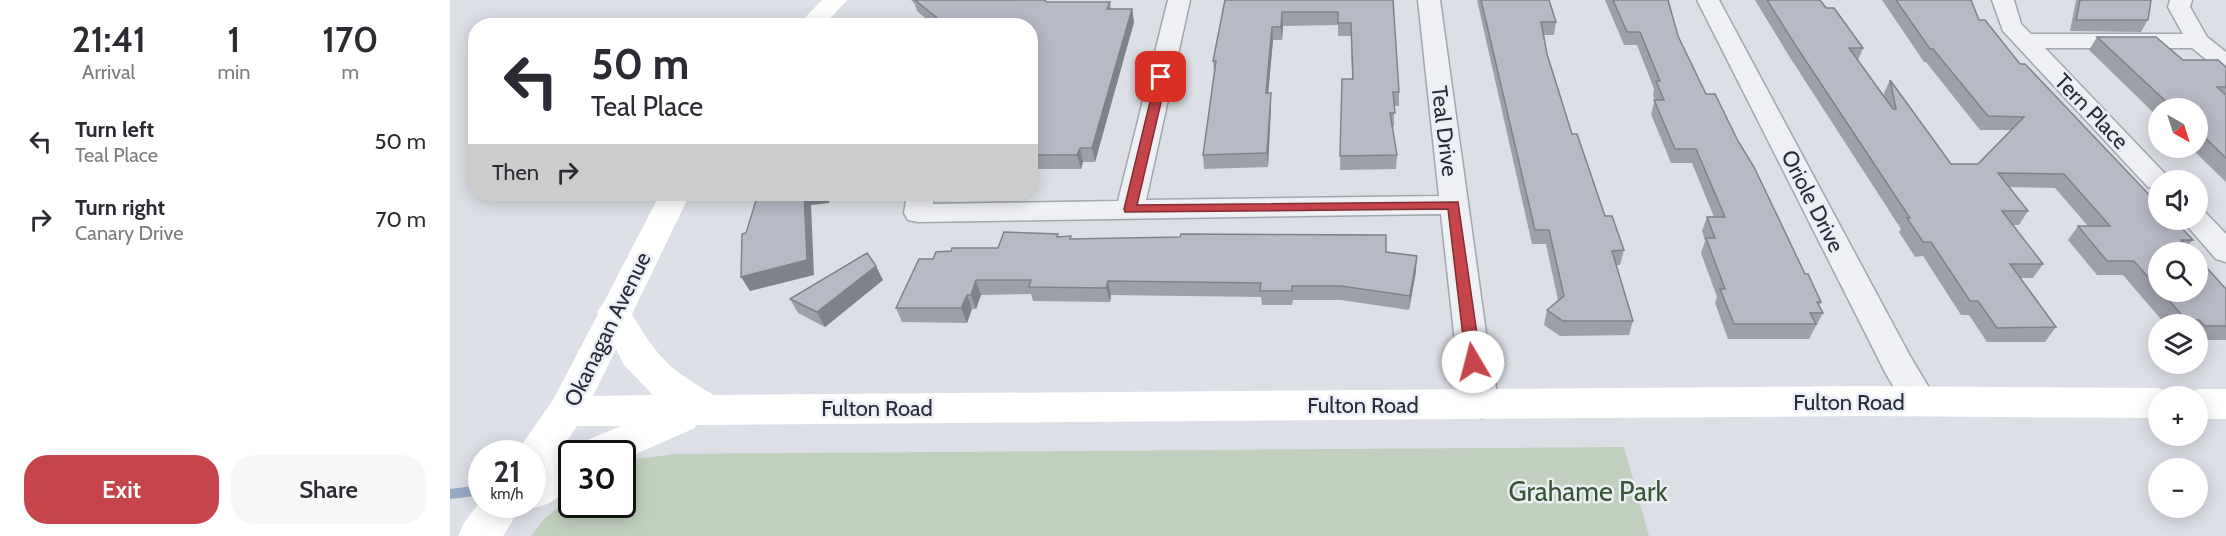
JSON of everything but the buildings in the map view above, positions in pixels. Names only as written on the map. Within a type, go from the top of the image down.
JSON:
[{"type":"street","points":[[817,18],[835,0]]},
{"type":"street","name":"Teal Drive","points":[[1429,0],[1472,352],[1482,404]]},
{"type":"street","name":"Oriole Drive","points":[[1708,0],[1898,365],[1920,401]]},
{"type":"street","name":"Tern Place","points":[[2003,0],[2011,26],[2148,170]]},
{"type":"street","points":[[2181,0],[2179,7],[2198,41],[2226,64]]},
{"type":"street","points":[[1130,209],[1176,1]]},
{"type":"street","name":"Tern Place","points":[[2026,41],[2198,41]]},
{"type":"street","name":"Okanagan Avenue","points":[[546,440],[567,411],[671,201]]},
{"type":"street","points":[[919,201],[918,213],[1454,205]]},
{"type":"street","points":[[2205,230],[2226,252]]},
{"type":"street","points":[[615,312],[637,355],[665,384],[709,410]]},
{"type":"street","name":"Fulton Road","points":[[567,411],[1920,401],[2148,403]]},
{"type":"street","points":[[2208,404],[2226,404]]},
{"type":"street","points":[[628,440],[681,417],[709,410]]},
{"type":"green space","name":"Grahame Park","points":[[1624,447],[1649,536],[531,536],[545,518],[558,508],[558,518],[636,518],[636,460],[675,454]]},
{"type":"waterway","points":[[450,494],[468,492]]},
{"type":"route","points":[[1161,77],[1130,209],[1454,205],[1473,362]]}]
